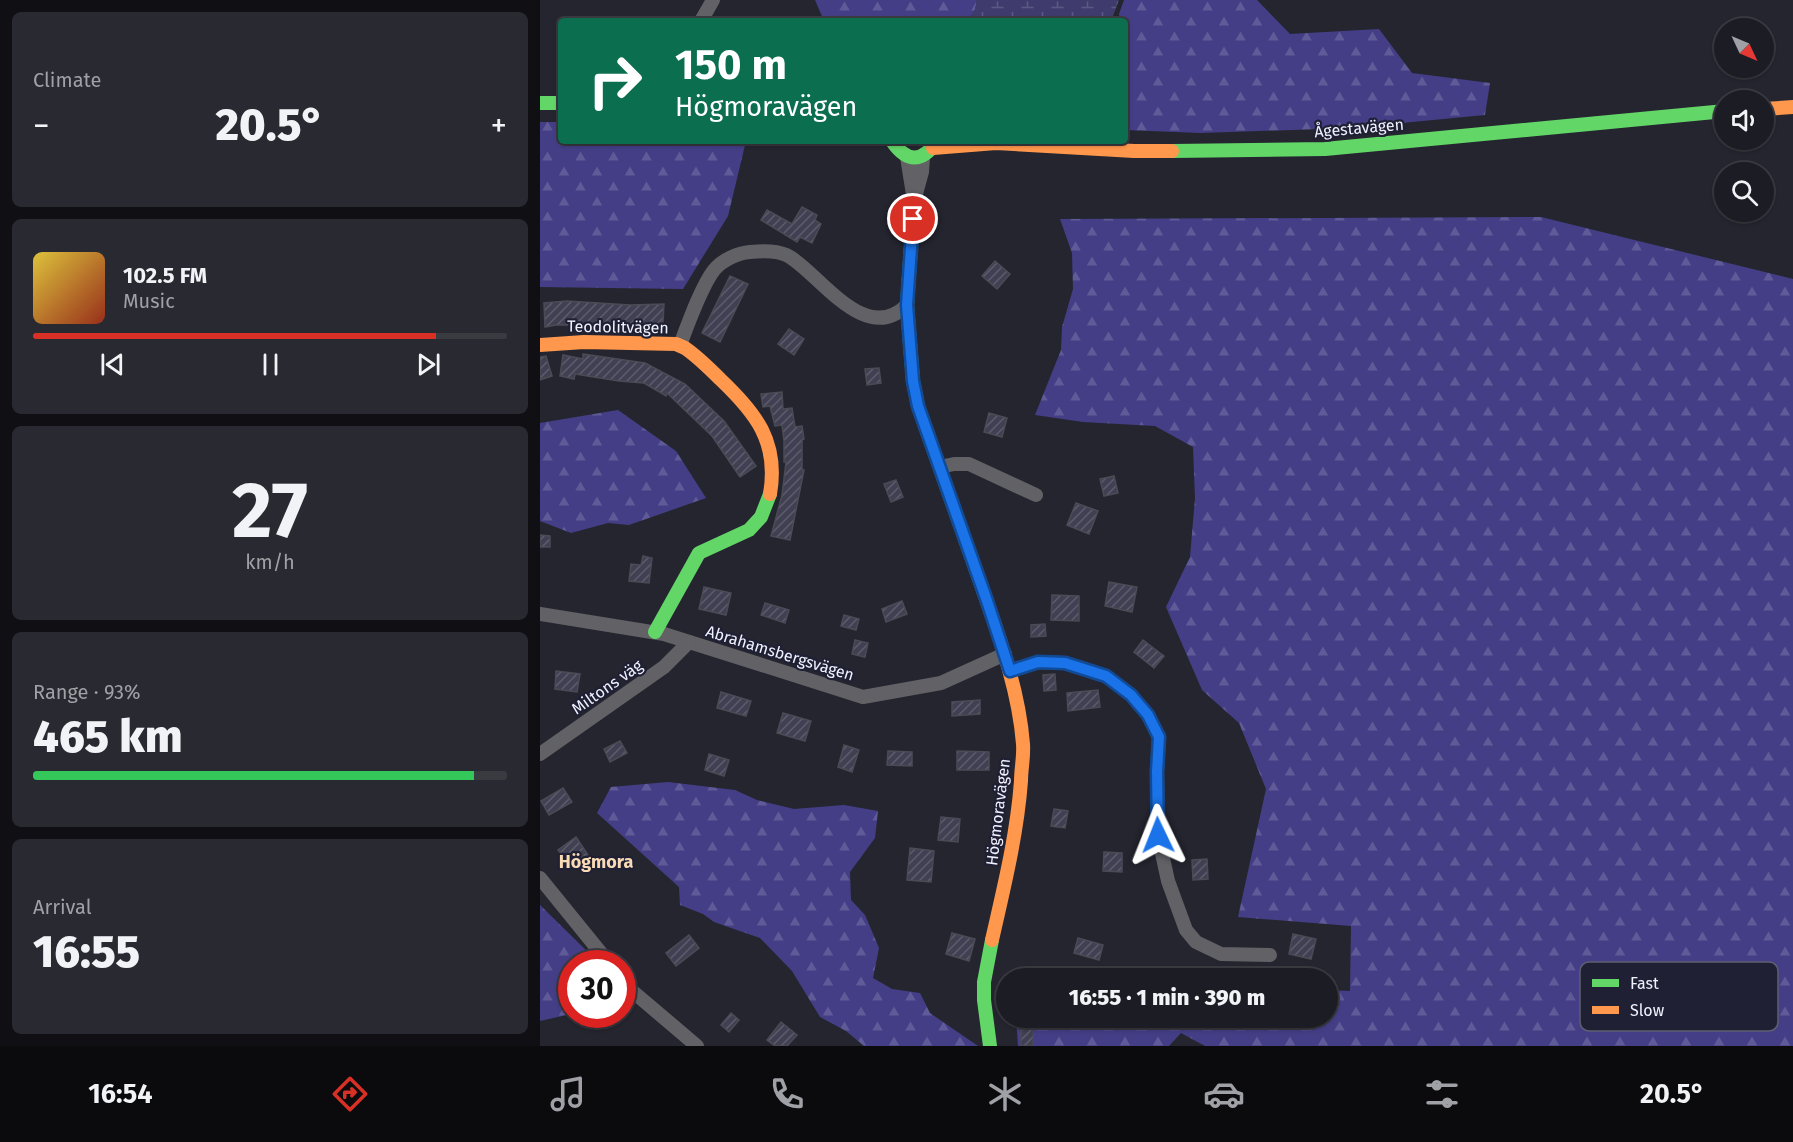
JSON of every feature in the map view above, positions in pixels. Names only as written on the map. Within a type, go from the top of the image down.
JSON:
[{"type":"street","points":[[703,18],[713,0]]},
{"type":"street","points":[[540,103],[558,103]]},
{"type":"street","points":[[1774,108],[1793,107]]},
{"type":"street","name":"Ågestavägen","points":[[1024,144],[1134,151],[1325,149],[1714,112]]},
{"type":"street","points":[[894,144],[907,157]]},
{"type":"street","name":"Ågestavägen","points":[[907,157],[931,149],[975,144]]},
{"type":"street","name":"Högmoravägen","points":[[931,149],[914,201],[907,305],[913,381],[918,406],[1005,654],[1017,703],[1023,746],[1019,805],[1010,864],[984,982],[990,1046]]},
{"type":"street","name":"Högmoravägen","points":[[907,157],[914,201]]},
{"type":"street","points":[[680,345],[691,317],[715,270],[725,261],[745,253],[769,251],[789,256],[840,301],[857,312],[881,319],[901,311],[907,305]]},
{"type":"street","name":"Teodolitvägen","points":[[540,345],[573,342],[680,345],[695,356],[753,411],[767,438],[772,458],[772,480],[769,499],[762,516],[755,526],[738,536],[708,547],[699,553],[655,632]]},
{"type":"street","points":[[940,467],[954,464],[969,465],[1036,495]]},
{"type":"street","name":"Abrahamsbergsvägen","points":[[540,614],[655,632],[863,697],[940,682],[1005,654]]},
{"type":"street","name":"Miltons väg","points":[[540,754],[664,667],[689,642]]},
{"type":"street","points":[[1010,671],[1038,662],[1065,663],[1106,676],[1131,695],[1148,715],[1159,737],[1158,835],[1168,881],[1186,930],[1196,942],[1221,954],[1270,954]]},
{"type":"street","points":[[540,878],[598,950]]},
{"type":"street","points":[[636,994],[697,1046]]},
{"type":"green space","points":[[815,0],[977,0],[975,10],[970,18],[823,18]]},
{"type":"green space","points":[[977,0],[1119,0],[1112,18],[970,18],[975,10]]},
{"type":"green space","points":[[1124,0],[1257,0],[1290,34],[1379,29],[1412,73],[1490,83],[1485,115],[1349,128],[1201,133],[1128,130],[1128,18],[1120,18]]},
{"type":"green space","points":[[540,122],[558,122],[558,144],[745,144],[728,216],[683,289],[540,287]]},
{"type":"green space","points":[[1541,217],[1793,279],[1793,1046],[1205,1046],[1181,1033],[1169,1046],[1018,1046],[1017,1028],[1338,1028],[1338,990],[1350,991],[1351,926],[1238,917],[1266,789],[1239,723],[1202,690],[1166,607],[1190,557],[1195,498],[1193,447],[1155,426],[1083,422],[1035,415],[1061,350],[1062,327],[1073,289],[1072,253],[1060,219]]},
{"type":"green space","points":[[618,410],[676,451],[706,498],[629,525],[608,523],[571,533],[540,521],[540,423]]},
{"type":"green space","points":[[668,782],[735,790],[757,800],[794,809],[844,805],[878,811],[875,838],[850,872],[851,900],[865,915],[879,948],[873,978],[892,989],[920,993],[930,1013],[978,1046],[864,1046],[846,1031],[820,1017],[792,971],[760,938],[714,922],[703,914],[680,905],[679,887],[597,813],[611,787]]},
{"type":"green space","points":[[540,905],[586,950],[558,950],[558,1017],[540,1021]]},
{"type":"building","points":[[802,207],[817,215],[815,220],[821,224],[812,243],[800,237],[797,242],[761,220],[767,210],[792,224]]},
{"type":"building","points":[[995,261],[1010,274],[997,289],[982,276]]},
{"type":"building","points":[[730,276],[748,284],[720,342],[702,333]]},
{"type":"building","points":[[567,301],[630,305],[664,304],[663,322],[659,322],[658,327],[639,326],[639,328],[598,325],[545,327],[544,303]]},
{"type":"building","points":[[789,329],[804,339],[794,355],[778,344]]},
{"type":"building","points":[[583,354],[645,363],[685,384],[724,421],[756,466],[740,477],[712,436],[667,393],[666,396],[644,383],[575,374],[574,379],[560,376],[563,355],[583,359]]},
{"type":"building","points":[[546,356],[552,376],[540,380],[540,357]]},
{"type":"building","points":[[879,368],[881,383],[867,385],[865,369]]},
{"type":"building","points":[[782,392],[783,409],[792,408],[795,427],[802,426],[804,439],[802,440],[802,470],[804,470],[790,540],[771,536],[782,495],[786,462],[784,462],[782,425],[775,426],[770,406],[763,407],[761,394]]},
{"type":"building","points":[[989,413],[1007,418],[1002,437],[984,432]]},
{"type":"building","points":[[1114,476],[1118,493],[1104,496],[1100,479]]},
{"type":"building","points":[[896,480],[903,497],[891,502],[884,484]]},
{"type":"building","points":[[1076,503],[1098,511],[1089,534],[1067,525]]},
{"type":"building","points":[[540,535],[550,536],[550,547],[540,547]]},
{"type":"building","points":[[643,556],[652,558],[649,583],[629,581],[631,564],[641,565]]},
{"type":"building","points":[[1109,582],[1137,587],[1132,612],[1105,606]]},
{"type":"building","points":[[704,587],[731,593],[726,615],[699,609]]},
{"type":"building","points":[[1052,595],[1079,596],[1079,621],[1051,620]]},
{"type":"building","points":[[902,601],[907,614],[886,622],[882,609]]},
{"type":"building","points":[[765,603],[789,610],[785,623],[761,615]]},
{"type":"building","points":[[844,615],[859,619],[856,630],[841,626]]},
{"type":"building","points":[[1045,624],[1046,636],[1031,637],[1031,625]]},
{"type":"building","points":[[855,640],[868,643],[865,657],[852,654]]},
{"type":"building","points":[[1143,640],[1164,656],[1154,668],[1134,652]]},
{"type":"building","points":[[556,671],[580,674],[577,692],[555,689]]},
{"type":"building","points":[[1055,674],[1056,690],[1044,691],[1043,675]]},
{"type":"building","points":[[1098,690],[1100,707],[1068,711],[1067,693]]},
{"type":"building","points":[[721,692],[751,701],[746,716],[717,708]]},
{"type":"building","points":[[980,700],[980,714],[952,716],[952,702]]},
{"type":"building","points":[[783,713],[811,721],[805,741],[777,733]]},
{"type":"building","points":[[620,741],[627,753],[610,762],[604,749]]},
{"type":"building","points":[[844,745],[859,750],[852,772],[838,767]]},
{"type":"building","points":[[888,751],[912,752],[912,766],[887,765]]},
{"type":"building","points":[[957,751],[989,752],[989,770],[957,770]]},
{"type":"building","points":[[709,754],[729,760],[724,776],[705,770]]},
{"type":"building","points":[[563,788],[572,802],[549,815],[541,801]]},
{"type":"building","points":[[1054,809],[1068,811],[1065,828],[1051,826]]},
{"type":"building","points":[[941,817],[960,819],[958,842],[938,840]]},
{"type":"building","points":[[576,837],[588,855],[570,868],[558,850]]},
{"type":"building","points":[[910,848],[934,851],[931,882],[907,880]]},
{"type":"building","points":[[1104,852],[1122,853],[1122,872],[1103,871]]},
{"type":"building","points":[[1207,859],[1208,879],[1193,880],[1192,860]]},
{"type":"building","points":[[952,933],[975,939],[969,961],[946,954]]},
{"type":"building","points":[[1293,934],[1316,939],[1311,959],[1289,954]]},
{"type":"building","points":[[689,935],[699,948],[676,966],[666,953]]},
{"type":"building","points":[[1078,938],[1103,945],[1099,960],[1074,953]]},
{"type":"building","points":[[731,1013],[739,1020],[729,1032],[721,1025]]},
{"type":"building","points":[[781,1022],[797,1035],[787,1046],[775,1046],[767,1040]]},
{"type":"building","points":[[1021,1028],[1034,1028],[1033,1046],[1021,1046]]},
{"type":"traffic: fast","points":[[540,103],[558,103]]},
{"type":"traffic: fast","points":[[1172,151],[1325,149],[1714,112]]},
{"type":"traffic: fast","points":[[895,144],[903,153],[914,158],[926,153],[934,144]]},
{"type":"traffic: fast","points":[[914,201],[907,305],[913,381],[918,406],[984,593]]},
{"type":"traffic: fast","points":[[655,632],[699,553],[749,530],[761,517],[770,494]]},
{"type":"traffic: fast","points":[[990,1046],[984,982],[992,940]]},
{"type":"traffic: slow","points":[[1774,108],[1793,107]]},
{"type":"traffic: slow","points":[[933,148],[983,144]]},
{"type":"traffic: slow","points":[[1013,144],[1172,151]]},
{"type":"traffic: slow","points":[[540,345],[584,342],[676,344],[685,348],[733,392],[762,430],[771,459],[770,494]]},
{"type":"traffic: slow","points":[[984,593],[1003,649],[1018,705],[1023,749],[1013,841],[992,940]]},
{"type":"district","name":"Högmora","points":[[596,862]]},
{"type":"route","points":[[913,219],[907,305],[913,381],[918,406],[1010,671],[1038,662],[1065,663],[1106,676],[1131,695],[1148,715],[1159,737],[1158,835]]}]
